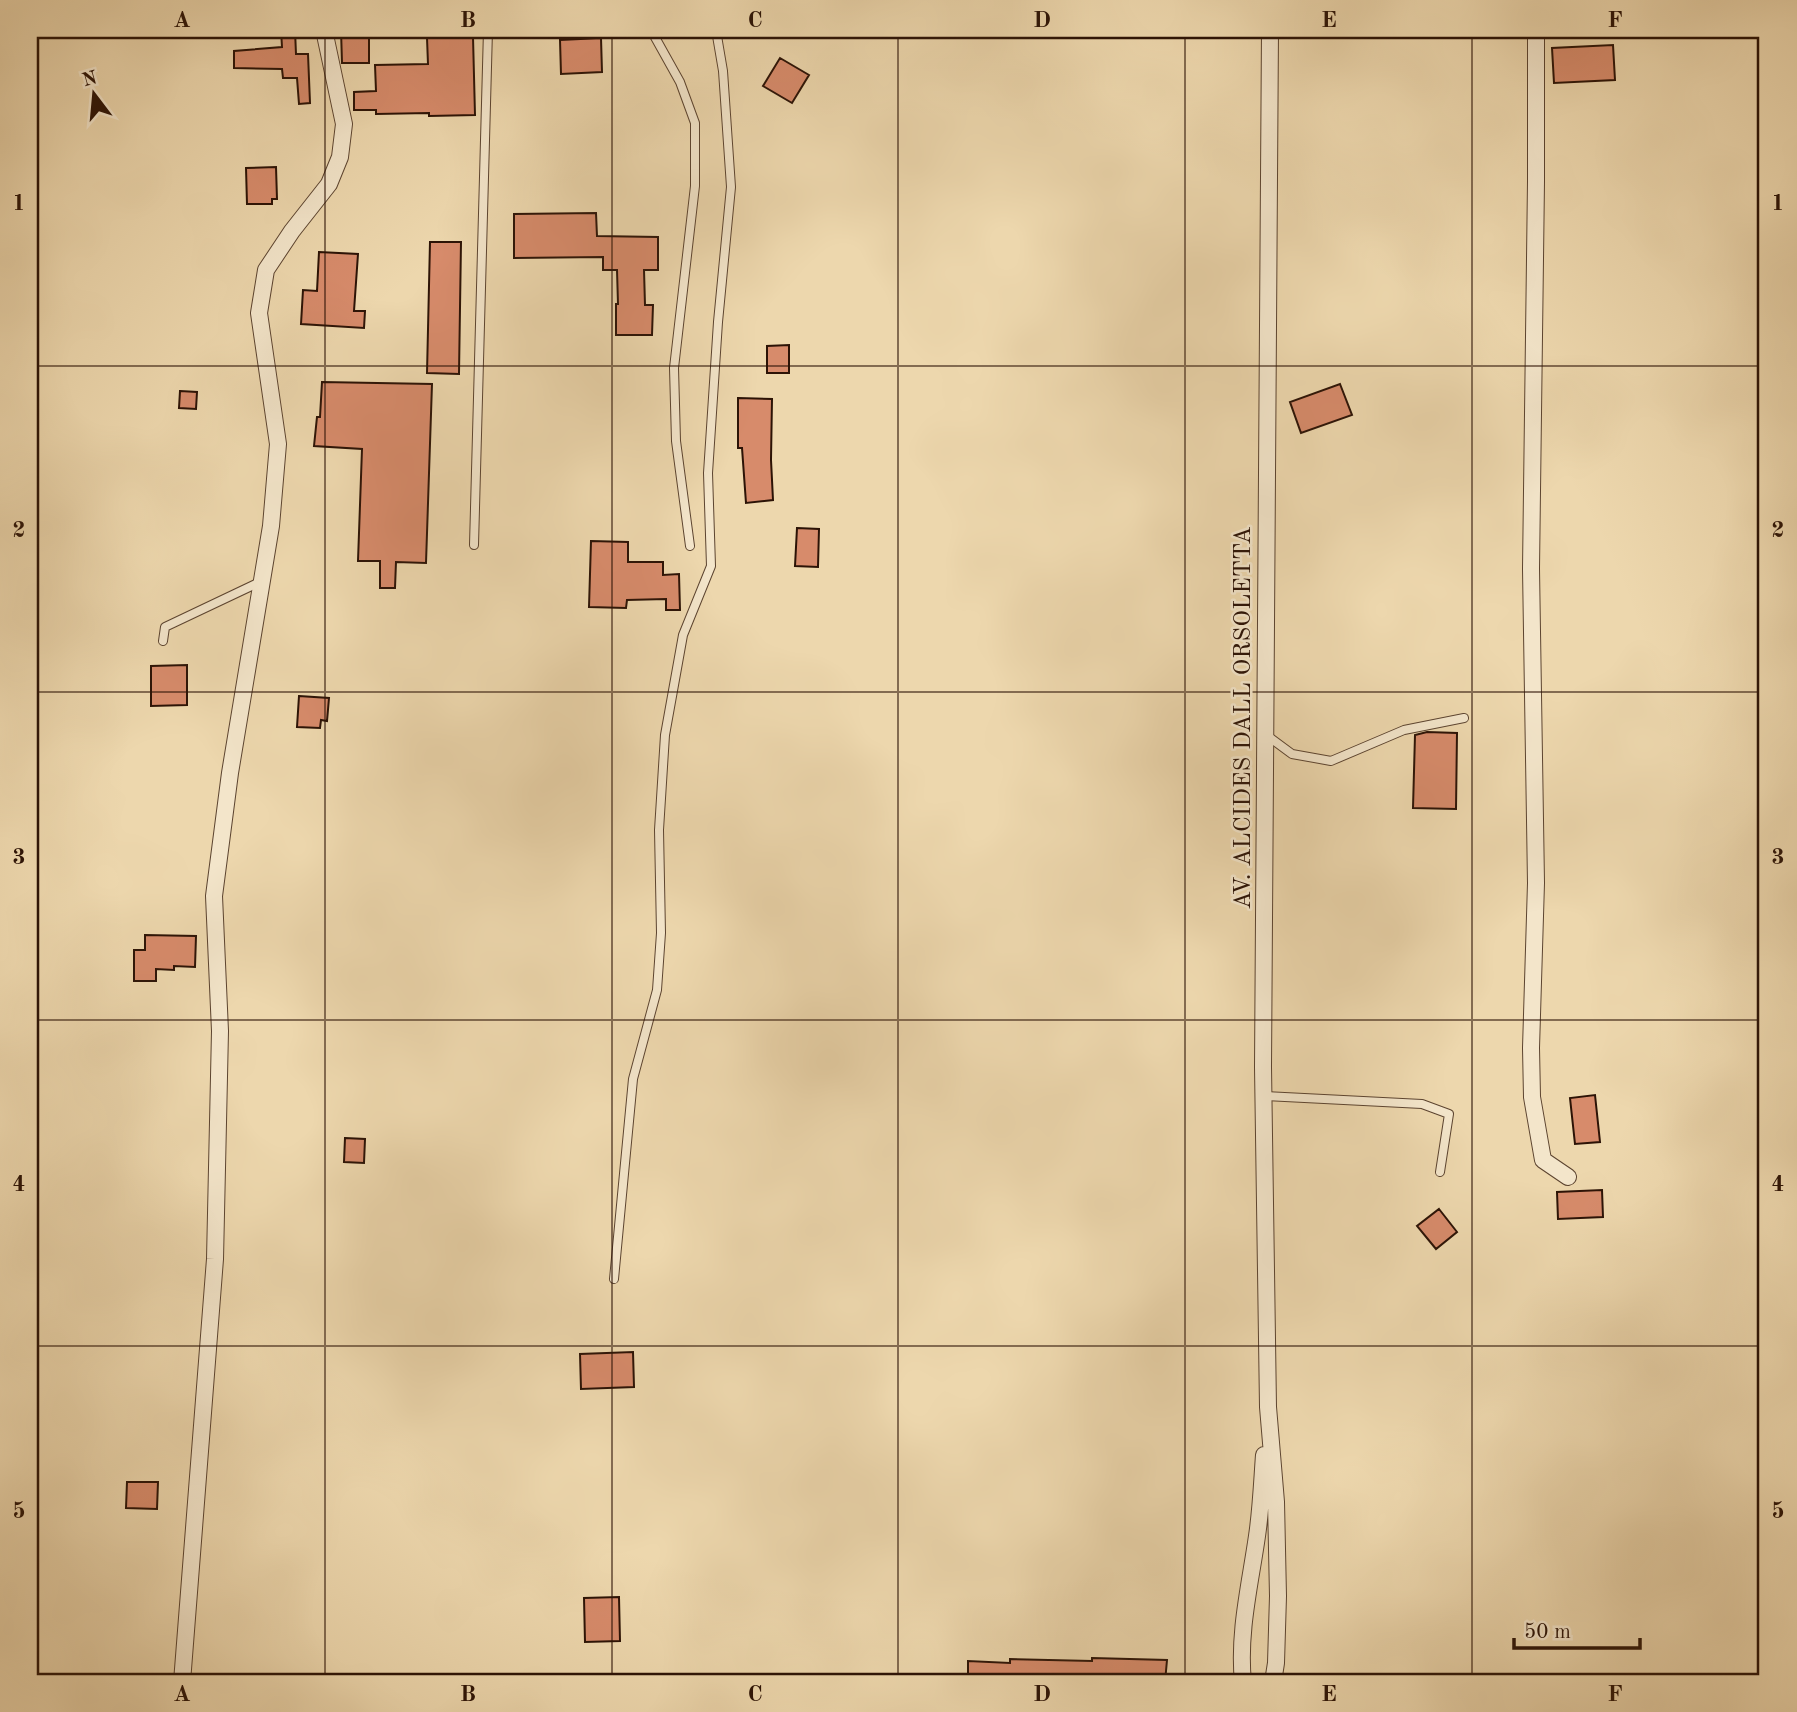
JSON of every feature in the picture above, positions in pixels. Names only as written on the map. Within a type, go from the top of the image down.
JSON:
[{"type":"street","points":[[182,1682],[215,1259],[220,1031],[214,896],[230,773],[271,526],[278,444],[259,313],[266,270],[329,184],[340,157],[344,124],[324,30]]},
{"type":"street","name":"AV. ALCIDES DALL ORSOLETTA","points":[[1268,1407],[1263,1096],[1270,30]]},
{"type":"street","points":[[1536,30],[1531,569],[1536,883],[1532,1085],[1543,1160],[1568,1177]]},
{"type":"street","points":[[1243,1682],[1241,1659],[1245,1613],[1258,1534],[1268,1407]]},
{"type":"street","points":[[1268,1407],[1276,1502],[1279,1597],[1273,1682]]},
{"type":"lane","points":[[474,545],[488,30]]},
{"type":"lane","points":[[651,30],[680,82],[695,122],[695,186],[674,368],[676,441],[690,546]]},
{"type":"lane","points":[[614,1279],[633,1079],[657,990],[661,933],[659,830],[665,735],[683,635],[711,566],[708,473],[718,322],[731,187],[723,71],[716,30]]},
{"type":"lane","points":[[163,641],[165,627],[262,581]]},
{"type":"lane","points":[[1265,734],[1292,754],[1331,761],[1404,730],[1464,718]]},
{"type":"lane","points":[[1263,1096],[1422,1104],[1448,1114],[1440,1172]]},
{"type":"building","points":[[281,30],[295,30],[296,54],[308,54],[310,103],[299,104],[297,78],[283,78],[282,69],[234,68],[234,51],[282,47]]},
{"type":"building","points":[[341,30],[369,30],[369,63],[342,63]]},
{"type":"building","points":[[473,37],[475,115],[376,114],[376,110],[354,110],[354,92],[376,91],[375,65],[428,64],[427,38]]},
{"type":"building","points":[[601,38],[602,72],[561,74],[560,40]]},
{"type":"building","points":[[1613,45],[1615,80],[1554,83],[1552,48]]},
{"type":"building","points":[[780,58],[809,75],[792,103],[763,86]]},
{"type":"building","points":[[276,167],[277,199],[272,199],[272,204],[247,204],[246,168]]},
{"type":"building","points":[[596,213],[597,236],[658,237],[658,270],[644,270],[645,305],[653,305],[652,335],[616,335],[617,270],[603,270],[603,257],[514,258],[514,214]]},
{"type":"building","points":[[430,242],[461,242],[459,374],[427,373]]},
{"type":"building","points":[[319,252],[358,254],[354,311],[365,311],[364,328],[301,324],[303,290],[317,291]]},
{"type":"building","points":[[789,345],[789,373],[767,373],[767,346]]},
{"type":"building","points":[[322,382],[432,384],[426,563],[396,562],[395,588],[380,588],[380,561],[358,561],[362,449],[314,446],[317,417],[320,417]]},
{"type":"building","points":[[1340,384],[1352,415],[1301,433],[1290,402]]},
{"type":"building","points":[[180,391],[197,392],[196,409],[179,408]]},
{"type":"building","points":[[738,398],[772,399],[773,500],[746,503],[742,448],[738,448]]},
{"type":"building","points":[[797,528],[819,529],[818,567],[795,566]]},
{"type":"building","points":[[591,541],[628,542],[628,562],[663,562],[663,575],[679,574],[680,610],[666,610],[666,599],[627,600],[626,608],[589,607]]},
{"type":"building","points":[[187,665],[187,705],[151,706],[151,666]]},
{"type":"building","points":[[299,696],[329,698],[327,721],[321,720],[320,728],[297,727]]},
{"type":"building","points":[[1427,732],[1457,733],[1456,809],[1413,808],[1415,735]]},
{"type":"building","points":[[145,935],[196,936],[195,967],[156,969],[156,981],[134,981],[134,950],[145,950]]},
{"type":"building","points":[[1595,1095],[1600,1142],[1575,1144],[1570,1098]]},
{"type":"building","points":[[345,1138],[365,1139],[364,1163],[344,1162]]},
{"type":"building","points":[[1602,1190],[1603,1217],[1558,1219],[1557,1192]]},
{"type":"building","points":[[1439,1209],[1457,1232],[1436,1249],[1417,1226]]},
{"type":"building","points":[[633,1352],[634,1387],[581,1389],[580,1354]]},
{"type":"building","points":[[127,1482],[158,1482],[157,1509],[126,1508]]},
{"type":"building","points":[[619,1597],[620,1641],[585,1642],[584,1598]]},
{"type":"building","points":[[1092,1658],[1167,1660],[1165,1682],[968,1682],[968,1661],[1010,1663],[1010,1659],[1092,1661]]}]
